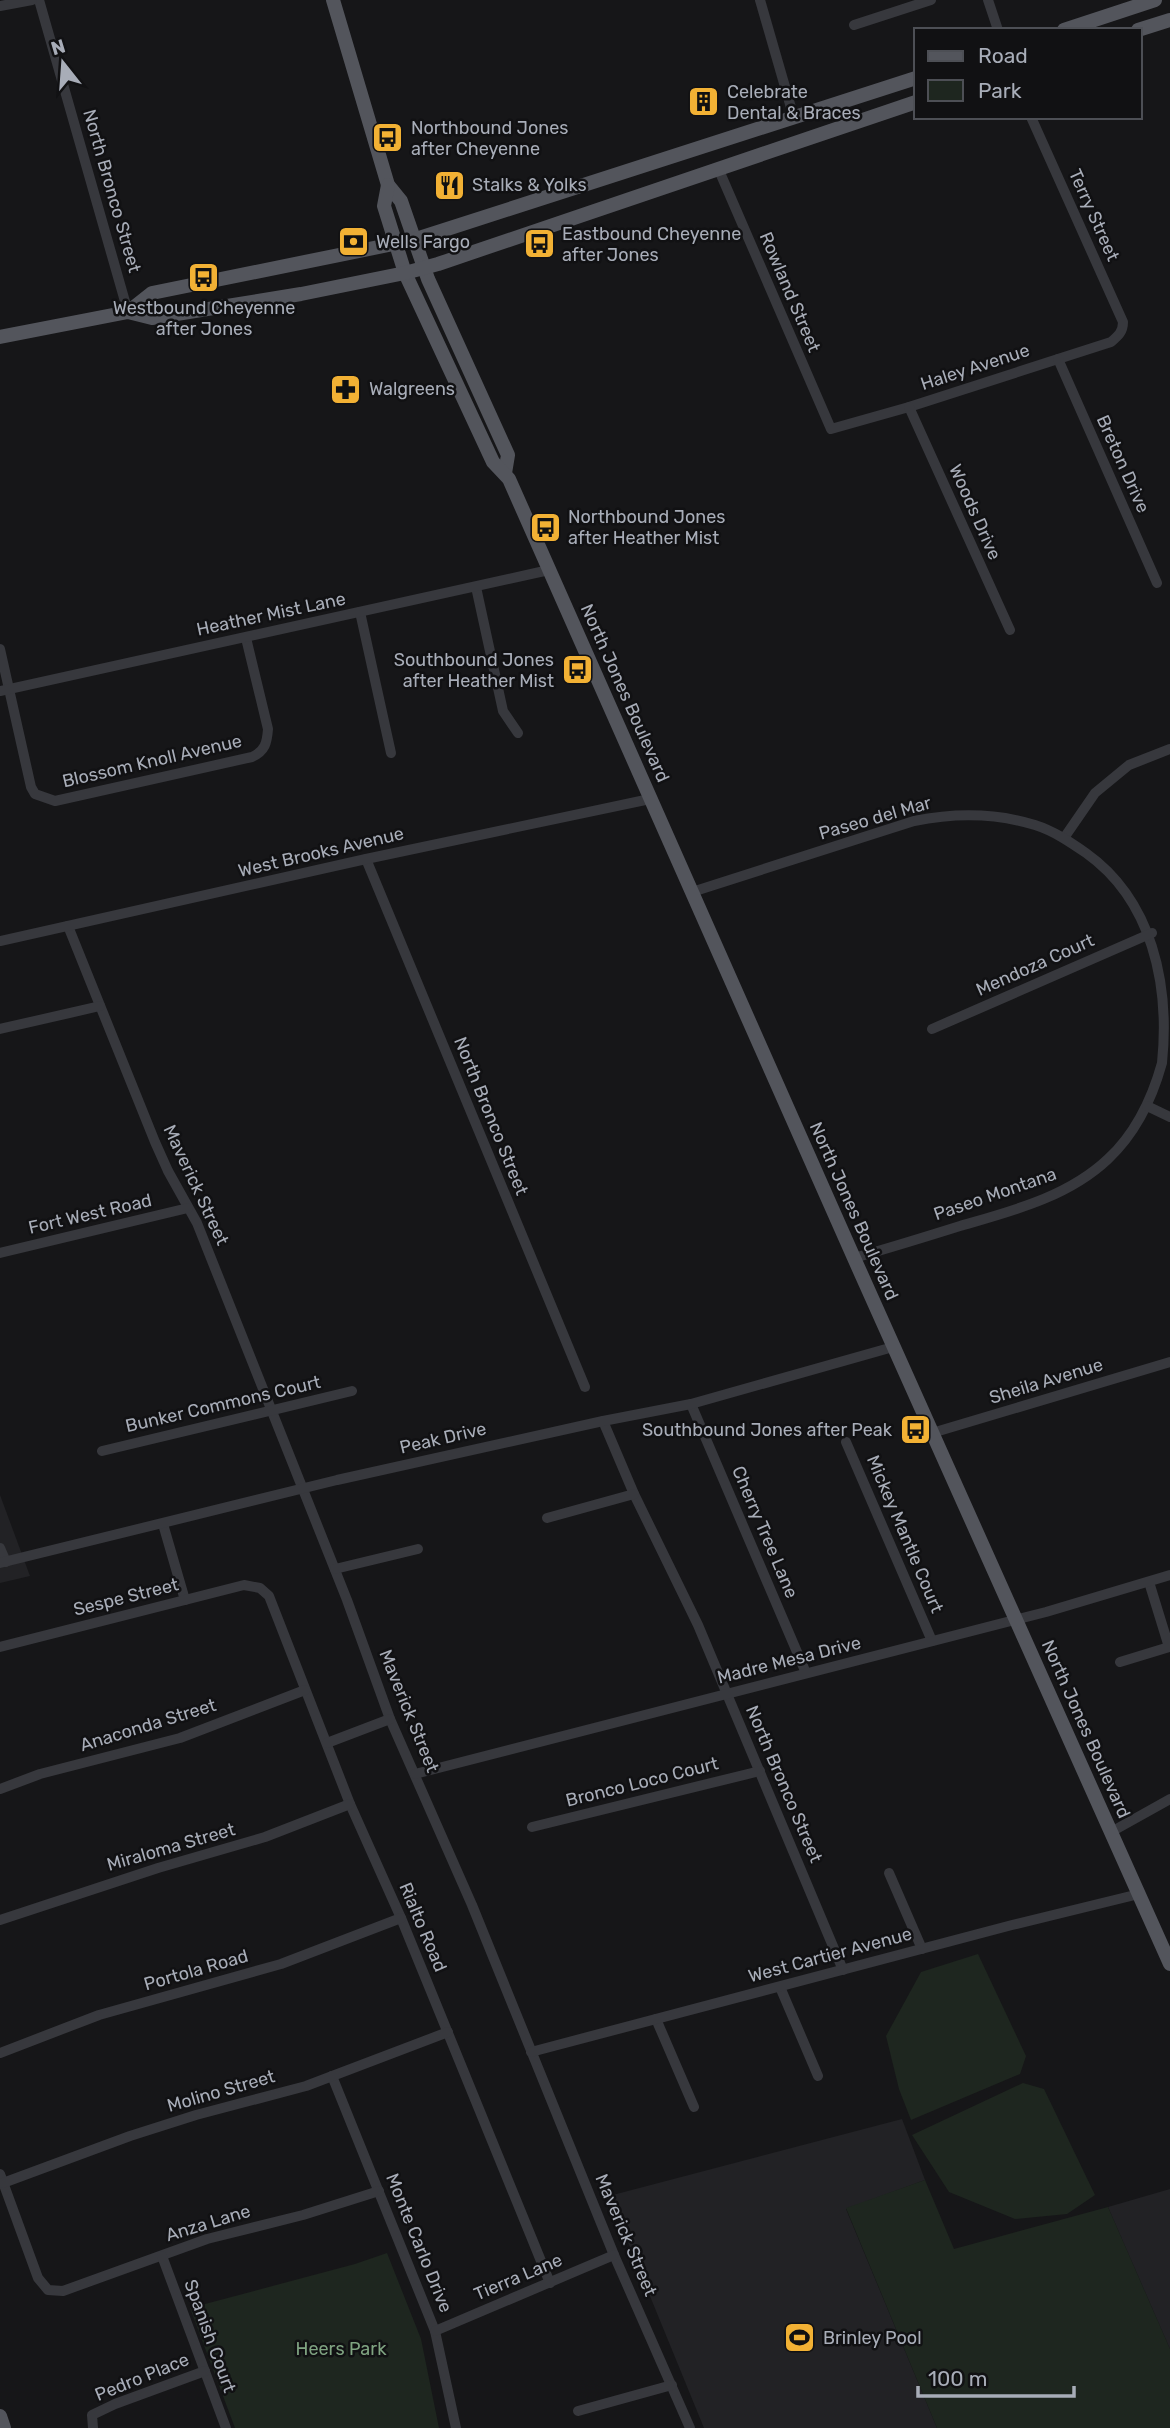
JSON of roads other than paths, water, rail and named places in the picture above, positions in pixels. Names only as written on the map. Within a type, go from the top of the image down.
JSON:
[{"type":"main road","name":"North Jones Boulevard","points":[[333,0],[388,185],[401,201],[424,268],[508,456],[505,473]]},
{"type":"main road","points":[[1070,28],[1151,1]]},
{"type":"main road","points":[[1090,28],[1129,14],[1151,1]]},
{"type":"main road","points":[[1142,29],[1170,20]]},
{"type":"main road","points":[[128,312],[152,293],[413,240],[914,79]]},
{"type":"main road","points":[[886,112],[901,100],[914,95]]},
{"type":"main road","points":[[0,337],[128,312],[152,318],[301,294],[405,273],[569,221],[914,103]]},
{"type":"main road","name":"North Jones Boulevard","points":[[388,185],[384,206],[405,273],[493,462],[505,473],[550,570],[1170,1964]]},
{"type":"main road","points":[[0,2416],[4,2428]]},
{"type":"street","points":[[0,6],[32,0]]},
{"type":"street","name":"North Bronco Street","points":[[39,0],[128,312]]},
{"type":"street","points":[[760,0],[793,118]]},
{"type":"street","points":[[854,25],[931,0]]},
{"type":"street","points":[[988,0],[997,28]]},
{"type":"street","name":"Terry Street","points":[[1032,119],[1123,322],[1123,328]]},
{"type":"street","name":"Rowland Street","points":[[718,168],[831,429]]},
{"type":"street","name":"Haley Avenue","points":[[831,429],[909,407],[1111,342],[1123,328]]},
{"type":"street","name":"Breton Drive","points":[[1058,359],[1157,583]]},
{"type":"street","name":"Woods Drive","points":[[909,407],[1010,631]]},
{"type":"street","name":"Heather Mist Lane","points":[[4,690],[550,570]]},
{"type":"street","points":[[476,587],[503,711],[518,733]]},
{"type":"street","points":[[360,612],[391,753]]},
{"type":"street","name":"Blossom Knoll Avenue","points":[[4,690],[31,787],[35,794],[55,801],[259,754],[267,744],[268,729],[246,638]]},
{"type":"street","points":[[0,649],[4,690]]},
{"type":"street","points":[[1064,838],[1095,793],[1129,765],[1170,749]]},
{"type":"street","name":"West Brooks Avenue","points":[[0,941],[650,799]]},
{"type":"street","name":"Paseo del Mar","points":[[692,892],[902,825],[940,816],[984,815],[1035,825],[1064,838],[1110,873],[1135,901],[1152,933]]},
{"type":"street","name":"North Bronco Street","points":[[366,859],[584,1387]]},
{"type":"street","name":"Maverick Street","points":[[68,926],[164,1161],[197,1223],[246,1350],[273,1410],[390,1719],[614,2255],[690,2428]]},
{"type":"street","name":"Mendoza Court","points":[[932,1030],[1152,933]]},
{"type":"street","name":"Paseo Montana","points":[[854,1258],[1007,1212],[1062,1191],[1092,1173],[1110,1157],[1131,1133],[1155,1091],[1167,1042],[1170,1002],[1161,958],[1152,933]]},
{"type":"street","points":[[0,1029],[100,1006]]},
{"type":"street","points":[[1147,1107],[1170,1117]]},
{"type":"street","name":"Fort West Road","points":[[0,1253],[188,1208]]},
{"type":"street","name":"Peak Drive","points":[[3,1562],[303,1488],[691,1404],[893,1346]]},
{"type":"street","name":"Sheila Avenue","points":[[932,1433],[1170,1362]]},
{"type":"street","name":"Bunker Commons Court","points":[[103,1451],[352,1391]]},
{"type":"street","name":"Cherry Tree Lane","points":[[691,1404],[806,1673]]},
{"type":"street","name":"North Bronco Street","points":[[603,1421],[634,1494],[698,1625],[843,1970]]},
{"type":"street","name":"Mickey Mantle Court","points":[[846,1442],[932,1641]]},
{"type":"street","points":[[547,1518],[634,1494]]},
{"type":"street","points":[[163,1524],[185,1600]]},
{"type":"street","points":[[0,1548],[3,1562]]},
{"type":"street","points":[[335,1569],[418,1549]]},
{"type":"street","name":"Madre Mesa Drive","points":[[415,1774],[1016,1619],[1170,1576]]},
{"type":"street","points":[[1121,1662],[1169,1647],[1149,1582]]},
{"type":"street","name":"Sespe Street","points":[[0,1647],[244,1585],[260,1588]]},
{"type":"street","name":"Rialto Road","points":[[260,1588],[269,1596],[350,1804],[401,1918],[551,2283]]},
{"type":"street","name":"Anaconda Street","points":[[0,1789],[40,1774],[180,1738],[305,1690]]},
{"type":"street","points":[[327,1744],[390,1719]]},
{"type":"street","name":"Bronco Loco Court","points":[[532,1827],[761,1771]]},
{"type":"street","points":[[1111,1832],[1170,1799]]},
{"type":"street","name":"Miraloma Street","points":[[0,1920],[158,1868],[254,1841],[350,1804]]},
{"type":"street","points":[[888,1873],[922,1949]]},
{"type":"street","name":"West Cartier Avenue","points":[[531,2052],[1139,1894]]},
{"type":"street","name":"Portola Road","points":[[0,2053],[99,2015],[281,1964],[401,1918]]},
{"type":"street","points":[[780,1987],[818,2076]]},
{"type":"street","points":[[656,2019],[694,2107]]},
{"type":"street","name":"Molino Street","points":[[2,2178],[196,2115],[306,2086],[448,2032]]},
{"type":"street","name":"Monte Carlo Drive","points":[[332,2076],[435,2331],[456,2428]]},
{"type":"street","name":"Anza Lane","points":[[2,2178],[38,2278],[48,2290],[63,2291],[207,2239],[303,2215],[379,2191]]},
{"type":"street","name":"Tierra Lane","points":[[435,2331],[614,2255]]},
{"type":"street","name":"Spanish Court","points":[[162,2256],[226,2428]]},
{"type":"street","name":"Pedro Place","points":[[93,2428],[92,2415],[205,2371]]},
{"type":"street","points":[[578,2411],[673,2385]]},
{"type":"place","name":"Celebrate Dental & Braces","points":[[704,102]]},
{"type":"place","name":"Northbound Jones after Cheyenne","points":[[388,138]]},
{"type":"place","name":"Stalks & Yolks","points":[[449,185]]},
{"type":"place","name":"Wells Fargo","points":[[353,242]]},
{"type":"place","name":"Eastbound Cheyenne after Jones","points":[[539,244]]},
{"type":"place","name":"Westbound Cheyenne after Jones","points":[[204,277]]},
{"type":"place","name":"Walgreens","points":[[346,389]]},
{"type":"place","name":"Northbound Jones after Heather Mist","points":[[545,527]]},
{"type":"place","name":"Southbound Jones after Heather Mist","points":[[577,670]]},
{"type":"place","name":"Southbound Jones after Peak","points":[[915,1430]]},
{"type":"place","name":"Brinley Pool","points":[[800,2338]]},
{"type":"park label","name":"Heers Park","points":[[341,2349]]}]
